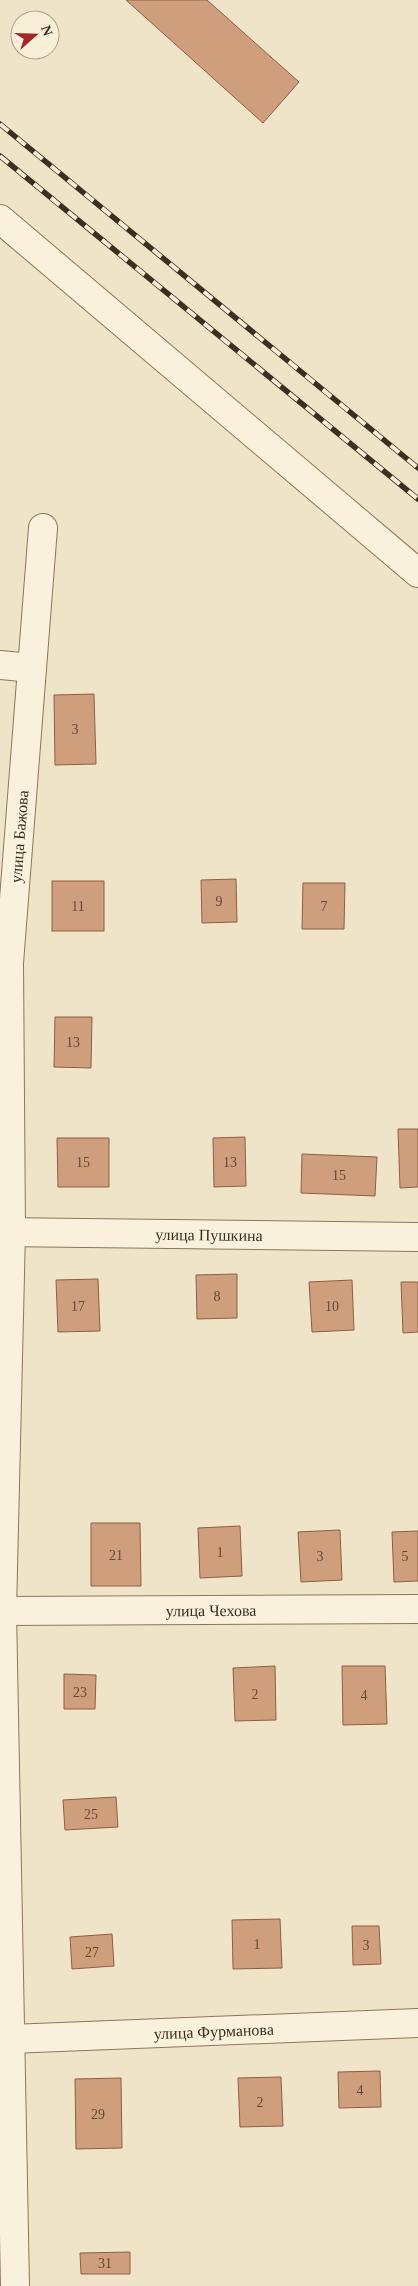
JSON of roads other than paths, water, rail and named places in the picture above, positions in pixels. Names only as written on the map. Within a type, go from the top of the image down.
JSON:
[{"type":"street","points":[[0,219],[418,572]]},
{"type":"street","name":"улица Бажова","points":[[15,2286],[2,1611],[9,963],[43,528]]},
{"type":"street","points":[[0,665],[32,668]]},
{"type":"street","name":"улица Пушкина","points":[[5,1232],[418,1237]]},
{"type":"street","name":"улица Чехова","points":[[2,1611],[418,1609]]},
{"type":"street","name":"улица Фурманова","points":[[10,2039],[418,2023]]},
{"type":"railway","points":[[0,124],[418,468]]},
{"type":"railway","points":[[0,156],[418,499]]}]
